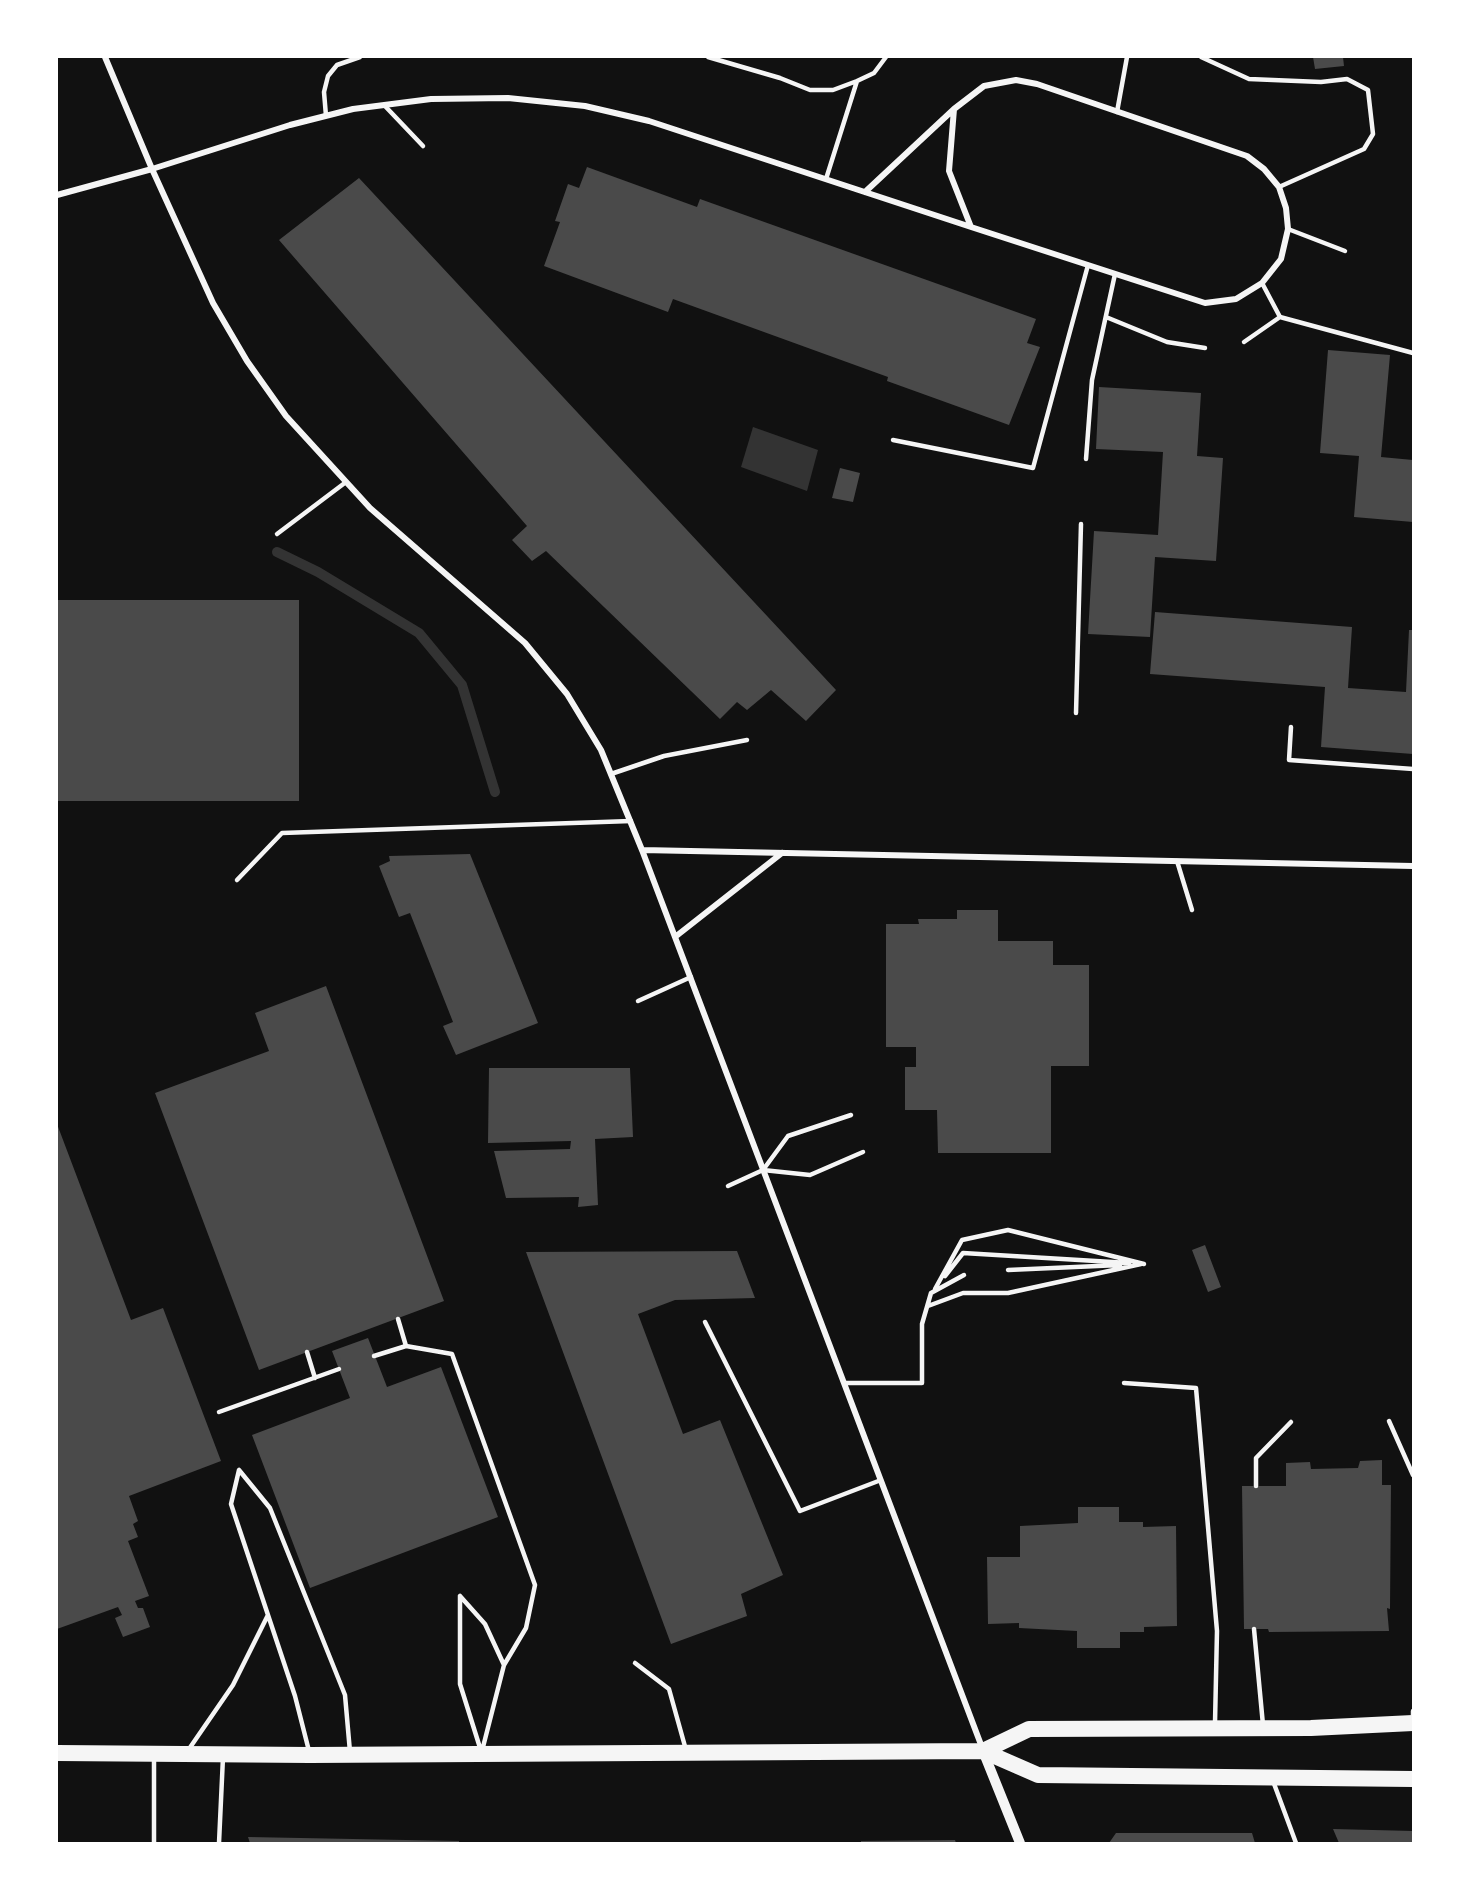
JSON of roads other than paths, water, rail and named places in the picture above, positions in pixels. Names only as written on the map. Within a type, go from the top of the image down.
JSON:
[{"type":"highway","points":[[983,1751],[1029,1729],[1263,1728],[1413,1723]]},
{"type":"highway","points":[[57,1754],[350,1755],[983,1751],[1038,1775],[1413,1779]]},
{"type":"street","points":[[105,57],[152,169],[213,303],[247,361],[286,416],[370,508],[525,643],[567,693],[601,750],[691,977],[983,1751],[1020,1843]]},
{"type":"street","points":[[57,195],[152,169],[290,124],[326,116],[430,99],[508,98],[585,106],[650,121],[826,179],[865,192],[971,227],[1205,303],[1236,298],[1262,283],[1281,259],[1288,229],[1286,207],[1279,187],[1264,169],[1247,156],[1038,84],[1016,80],[984,87],[954,109],[865,192]]},
{"type":"street","points":[[954,109],[949,171],[971,227]]},
{"type":"street","points":[[642,850],[1413,866]]},
{"type":"street","points":[[675,937],[782,853]]},
{"type":"lane","points":[[326,116],[324,92],[328,76],[337,65],[360,57]]},
{"type":"lane","points":[[708,57],[780,78],[810,90],[833,90],[857,81],[874,73],[886,57]]},
{"type":"lane","points":[[1117,111],[1127,57]]},
{"type":"lane","points":[[1201,57],[1249,79],[1321,82],[1347,79],[1368,90],[1373,134],[1364,149],[1279,187]]},
{"type":"lane","points":[[826,179],[857,81]]},
{"type":"lane","points":[[384,105],[423,146]]},
{"type":"lane","points":[[1288,229],[1345,251]]},
{"type":"lane","points":[[893,440],[1033,468],[1088,265]]},
{"type":"lane","points":[[1086,459],[1092,380],[1115,274]]},
{"type":"lane","points":[[1262,283],[1280,317],[1413,353]]},
{"type":"lane","points":[[1106,317],[1167,342],[1205,348]]},
{"type":"lane","points":[[1244,342],[1280,317]]},
{"type":"lane","points":[[277,534],[346,482]]},
{"type":"lane","points":[[1076,713],[1081,524]]},
{"type":"lane","points":[[1291,727],[1289,760],[1413,769]]},
{"type":"lane","points":[[611,774],[664,756],[747,740]]},
{"type":"lane","points":[[237,880],[282,833],[631,821]]},
{"type":"lane","points":[[1177,861],[1192,910]]},
{"type":"lane","points":[[638,1001],[691,977]]},
{"type":"lane","points":[[728,1186],[763,1170],[788,1136],[851,1116]]},
{"type":"lane","points":[[763,1170],[810,1175],[863,1152]]},
{"type":"lane","points":[[844,1383],[922,1383],[922,1324],[933,1291],[962,1240],[1008,1230],[1144,1264]]},
{"type":"lane","points":[[933,1291],[963,1253],[1144,1264]]},
{"type":"lane","points":[[928,1306],[963,1293],[1008,1293],[1144,1264]]},
{"type":"lane","points":[[1008,1270],[1144,1264]]},
{"type":"lane","points":[[933,1291],[964,1275]]},
{"type":"lane","points":[[398,1318],[406,1346]]},
{"type":"lane","points":[[705,1322],[800,1512],[881,1480]]},
{"type":"lane","points":[[374,1356],[406,1346],[452,1354],[535,1585],[526,1628],[504,1665],[482,1754]]},
{"type":"lane","points":[[307,1352],[315,1378]]},
{"type":"lane","points":[[219,1412],[339,1369]]},
{"type":"lane","points":[[1124,1383],[1196,1388],[1217,1631],[1215,1727]]},
{"type":"lane","points":[[1389,1421],[1413,1475]]},
{"type":"lane","points":[[1256,1486],[1256,1458],[1292,1422]]},
{"type":"lane","points":[[310,1755],[295,1696],[231,1503],[239,1470],[270,1508],[345,1695],[350,1755]]},
{"type":"lane","points":[[482,1754],[460,1684],[460,1596],[485,1624],[504,1665]]},
{"type":"lane","points":[[186,1754],[233,1685],[268,1615]]},
{"type":"lane","points":[[1254,1629],[1263,1728]]},
{"type":"lane","points":[[635,1663],[669,1689],[687,1753]]},
{"type":"lane","points":[[1413,1711],[1413,1723]]},
{"type":"lane","points":[[153,1754],[154,1843]]},
{"type":"lane","points":[[219,1843],[223,1754]]},
{"type":"lane","points":[[1272,1778],[1296,1843]]},
{"type":"waterway","points":[[277,552],[318,572],[419,633],[462,685],[495,792]]}]
